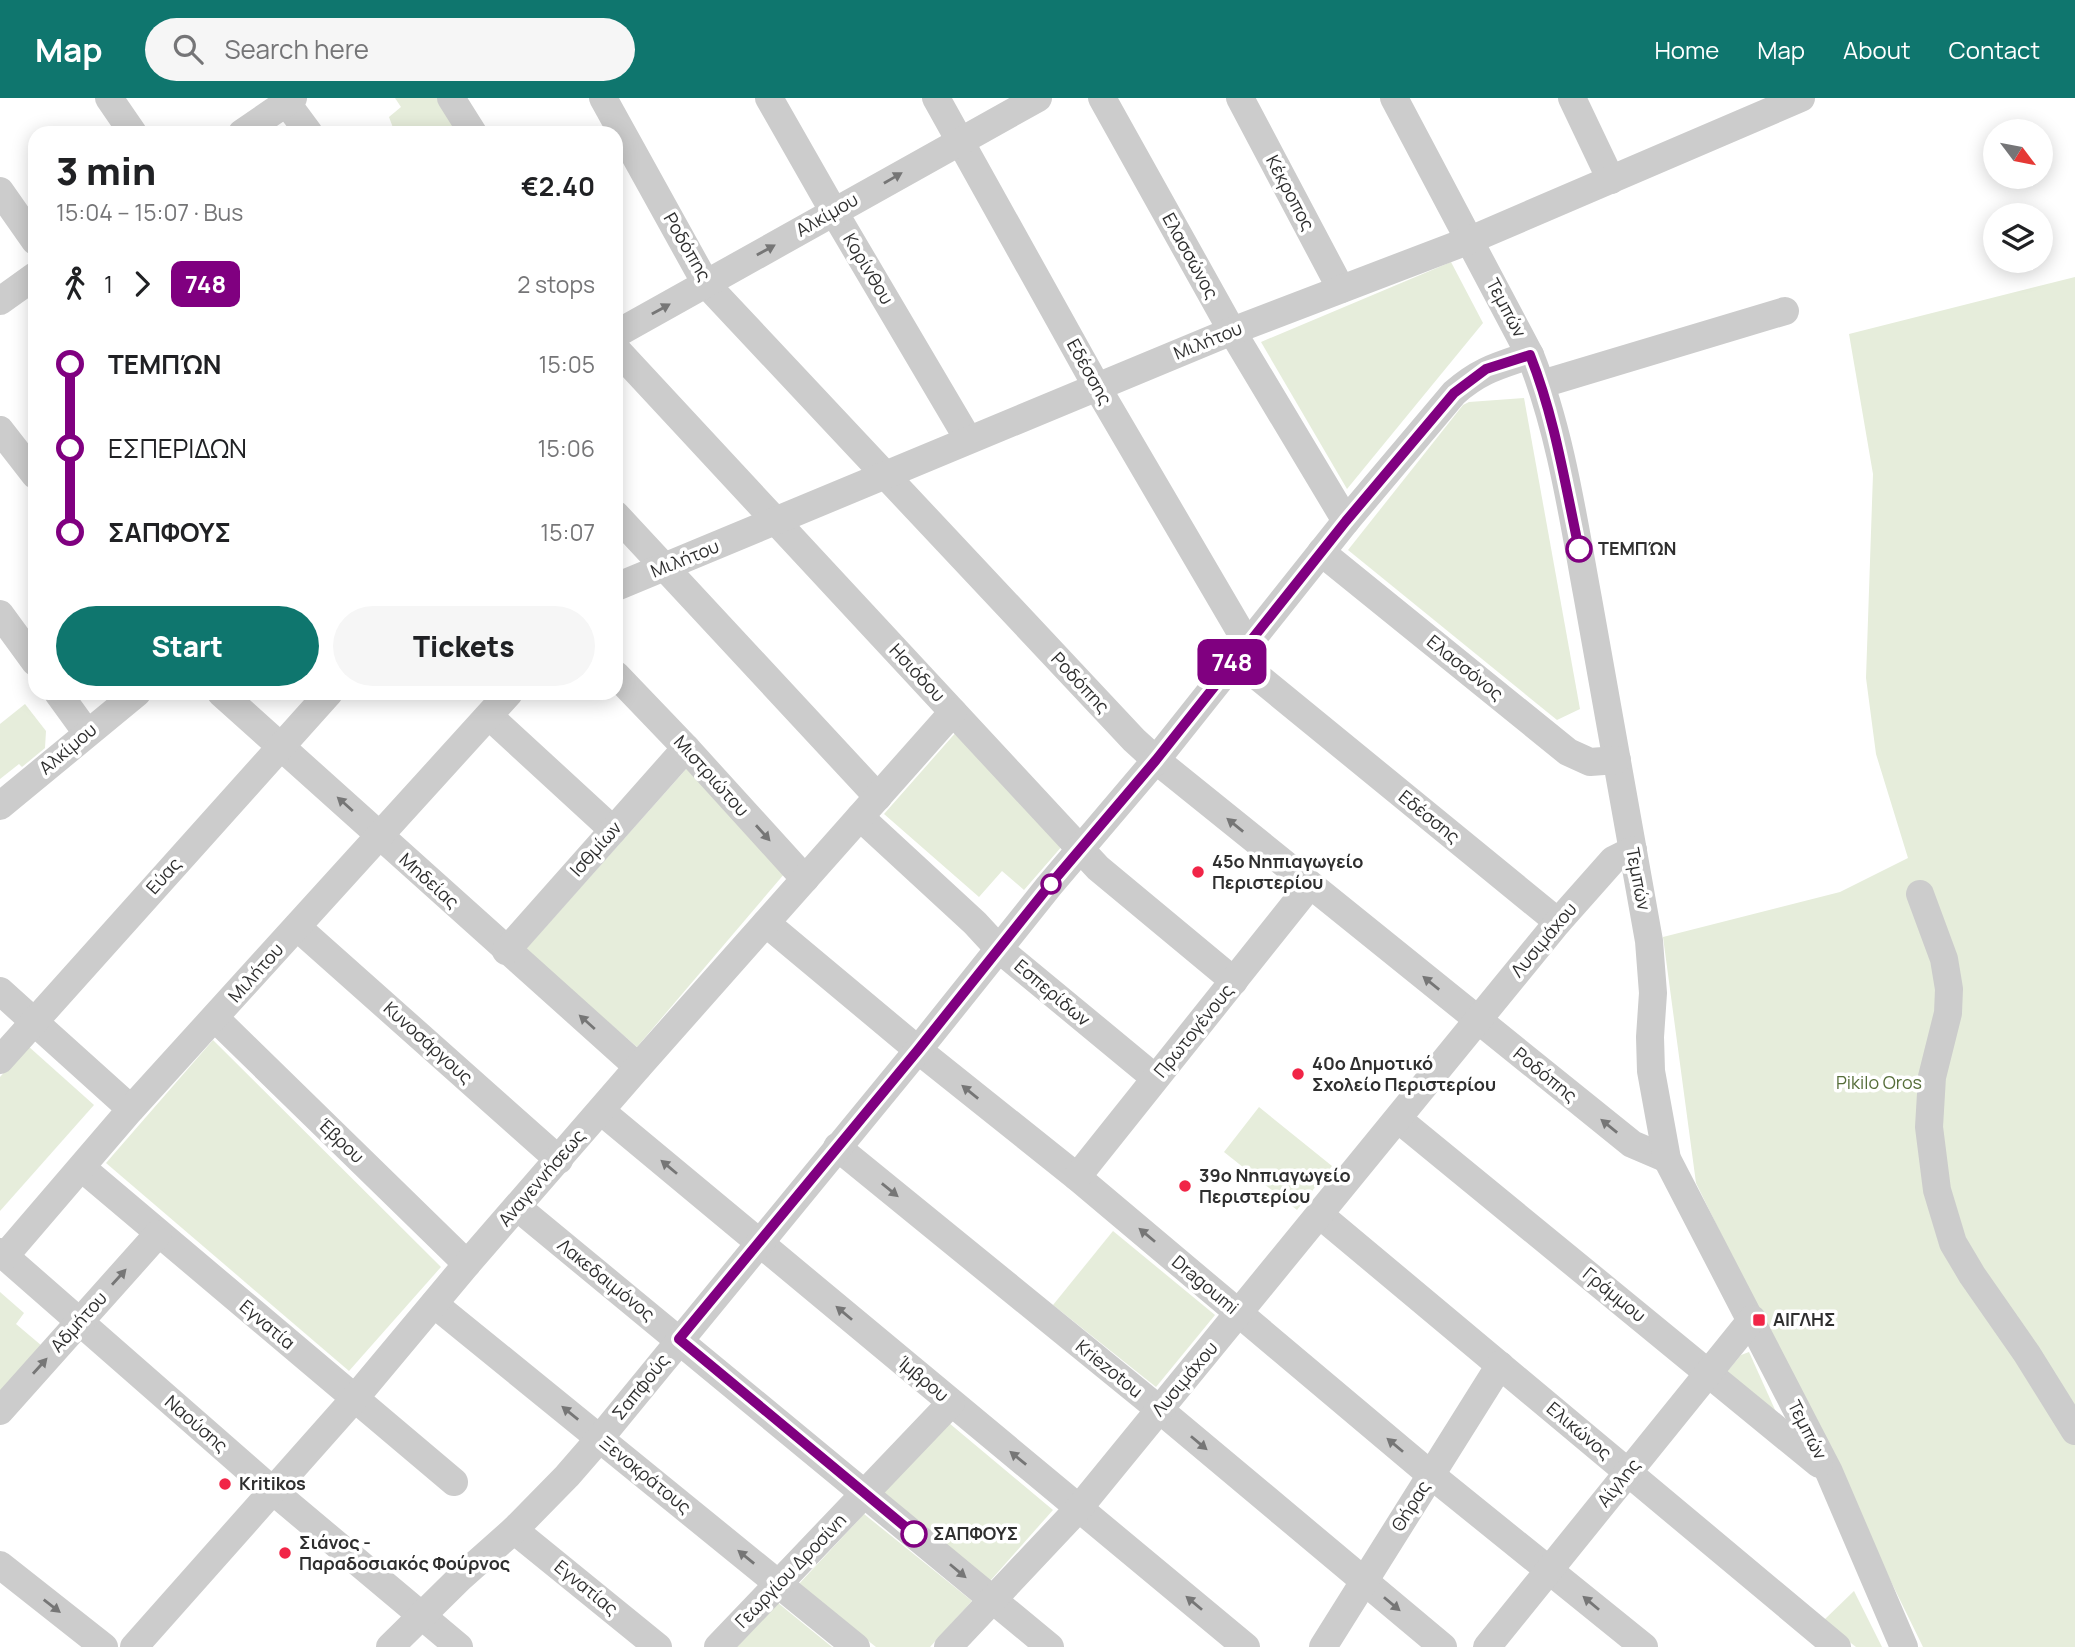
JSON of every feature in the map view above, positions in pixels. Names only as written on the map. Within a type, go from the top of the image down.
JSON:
[{"type":"street","points":[[109,98],[128,126]]},
{"type":"street","points":[[451,98],[469,126]]},
{"type":"street","name":"Ροδόπης","points":[[603,98],[619,126]]},
{"type":"street","name":"Κορίνθου","points":[[769,98],[968,439]]},
{"type":"street","name":"Εδέσσης","points":[[936,98],[1241,650],[1558,922]]},
{"type":"street","name":"Αλκίμου","points":[[623,330],[1038,98]]},
{"type":"street","name":"Ελασσώνος","points":[[1102,98],[1232,331],[1346,521]]},
{"type":"street","name":"Κέκροπος","points":[[1240,98],[1340,289]]},
{"type":"street","name":"Τεμπών","points":[[1394,98],[1530,355],[1542,384],[1556,435],[1618,760],[1651,961],[1651,1071],[1667,1159],[1829,1472],[1904,1647]]},
{"type":"street","points":[[1572,98],[1611,180]]},
{"type":"street","name":"Μιλήτου","points":[[623,584],[1232,331],[1470,240],[1611,180],[1743,109],[1801,98]]},
{"type":"street","points":[[252,126],[287,100],[304,126]]},
{"type":"street","name":"Ροδόπης","points":[[623,134],[706,284],[1105,710],[1156,760],[1477,1021],[1632,1144],[1667,1159]]},
{"type":"street","points":[[0,191],[28,231]]},
{"type":"street","points":[[0,301],[28,281]]},
{"type":"street","points":[[1542,384],[1785,311]]},
{"type":"street","name":"Σαπφούς","points":[[390,1647],[460,1578],[514,1530],[600,1438],[1156,760],[1346,521],[1454,393],[1486,369],[1530,355]]},
{"type":"street","name":"Ησιόδου","points":[[623,357],[1080,850],[1234,981]]},
{"type":"street","points":[[0,430],[28,466]]},
{"type":"street","name":"Εσπερίδων","points":[[623,522],[665,567],[869,807],[999,949],[1155,1079]]},
{"type":"street","name":"Ελασσόνος","points":[[1321,552],[1568,752],[1590,762],[1618,760]]},
{"type":"street","points":[[0,614],[28,652]]},
{"type":"street","name":"Μιστριώτου","points":[[623,682],[804,879]]},
{"type":"street","points":[[63,700],[87,733]]},
{"type":"street","name":"Αλκίμου","points":[[0,806],[128,700]]},
{"type":"street","name":"Μηδείας","points":[[229,700],[638,1068]]},
{"type":"street","name":"Εύας","points":[[0,1060],[324,700]]},
{"type":"street","name":"Μιλήτου","points":[[2,1254],[82,1168],[131,1108],[503,700]]},
{"type":"street","name":"Αναγεννήσεως","points":[[134,1647],[355,1398],[467,1264],[638,1068],[953,712]]},
{"type":"street","points":[[489,716],[613,830]]},
{"type":"street","name":"Ισθμίων","points":[[506,951],[686,748]]},
{"type":"street","name":"Λυσιμάχου","points":[[948,1647],[1079,1508],[1558,922],[1614,860],[1633,850]]},
{"type":"street","name":"Πρωτογένους","points":[[1077,1177],[1310,885]]},
{"type":"street","points":[[1920,894],[1944,959],[1949,989],[1948,1013],[1932,1077],[1929,1127],[1937,1190],[1953,1243],[2075,1431]]},
{"type":"street","name":"Dragoumi","points":[[766,923],[918,1050],[1077,1177],[1431,1475],[1644,1647]]},
{"type":"street","name":"Κυνοσάργους","points":[[297,927],[559,1160]]},
{"type":"street","points":[[0,991],[131,1108]]},
{"type":"street","name":"Έβρου","points":[[215,1018],[467,1264]]},
{"type":"street","name":"Ίμβρου","points":[[601,1111],[1246,1647]]},
{"type":"street","name":"Γράμμου","points":[[1398,1119],[1829,1472]]},
{"type":"street","name":"Kriezotou","points":[[837,1147],[1160,1410],[1443,1647]]},
{"type":"street","name":"Εγνατία","points":[[82,1168],[454,1482]]},
{"type":"street","name":"Λακεδαιμόνος","points":[[517,1207],[1050,1647]]},
{"type":"street","name":"Ελικώνος","points":[[1320,1215],[1838,1647]]},
{"type":"street","name":"Αδμήτου","points":[[0,1411],[158,1234]]},
{"type":"street","name":"Ναούσης","points":[[2,1254],[273,1491],[459,1647]]},
{"type":"street","name":"Ξενοκράτους","points":[[434,1304],[856,1647]]},
{"type":"street","name":"Αίγλης","points":[[1487,1647],[1752,1319]]},
{"type":"street","name":"Θήρας","points":[[1323,1647],[1500,1365]]},
{"type":"street","name":"Γεωργίου Δροσίνη","points":[[718,1647],[951,1403]]},
{"type":"street","name":"Εγνατίας","points":[[514,1530],[658,1647]]},
{"type":"street","points":[[3,1572],[74,1637],[104,1647]]},
{"type":"green space","points":[[395,98],[439,98],[459,126],[392,126],[389,117],[401,107]]},
{"type":"green space","points":[[1451,262],[1483,323],[1347,489],[1261,342]]},
{"type":"green space","name":"Pikilo Oros","points":[[2075,277],[2075,1647],[1923,1647],[1696,1183],[1663,937],[1840,892],[1908,858],[1876,754],[1866,678],[1873,474],[1849,334]]},
{"type":"green space","points":[[1524,398],[1580,709],[1557,720],[1348,550],[1463,405],[1469,402]]},
{"type":"green space","points":[[25,704],[46,731],[45,748],[22,767],[19,764],[0,779],[0,724]]},
{"type":"green space","points":[[958,730],[1063,845],[1024,890],[1002,871],[979,897],[884,814]]},
{"type":"green space","points":[[687,768],[785,873],[637,1047],[525,950]]},
{"type":"green space","points":[[213,1040],[441,1267],[349,1371],[106,1163]]},
{"type":"green space","points":[[28,1046],[94,1105],[0,1211],[0,1077]]},
{"type":"green space","points":[[1259,1107],[1332,1166],[1297,1210],[1224,1152]]},
{"type":"green space","points":[[1113,1231],[1215,1315],[1156,1387],[1053,1305]]},
{"type":"green space","points":[[0,1292],[24,1313],[16,1324],[42,1346],[0,1392]]},
{"type":"green space","points":[[1749,1352],[1776,1412],[1726,1373],[1741,1355]]},
{"type":"green space","points":[[949,1423],[1053,1510],[990,1581],[881,1493]]},
{"type":"green space","points":[[864,1514],[972,1601],[930,1647],[876,1647],[798,1585]]},
{"type":"green space","points":[[1854,1591],[1882,1647],[1856,1647],[1823,1621]]},
{"type":"green space","points":[[778,1603],[832,1647],[737,1647]]},
{"type":"bus line","name":"748","points":[[914,1534],[679,1339],[918,1050],[1049,886],[1156,760],[1346,521],[1454,393],[1486,369],[1530,355],[1542,384],[1556,435],[1579,549]]},
{"type":"place","name":"ΤΕΜΠΏΝ","points":[[1579,549]]},
{"type":"place","name":"45ο Νηπιαγωγείο Περιστερίου","points":[[1198,872]]},
{"type":"place","name":"40ο Δημοτικό Σχολείο Περιστερίου","points":[[1298,1074]]},
{"type":"place","name":"39ο Νηπιαγωγείο Περιστερίου","points":[[1185,1186]]},
{"type":"place","name":"ΑΙΓΛΗΣ","points":[[1759,1320]]},
{"type":"place","name":"Kritikos","points":[[225,1484]]},
{"type":"place","name":"ΣΑΠΦΟΥΣ","points":[[914,1534]]},
{"type":"place","name":"Σιάνος - Παραδοσιακός Φούρνος","points":[[285,1553]]}]
